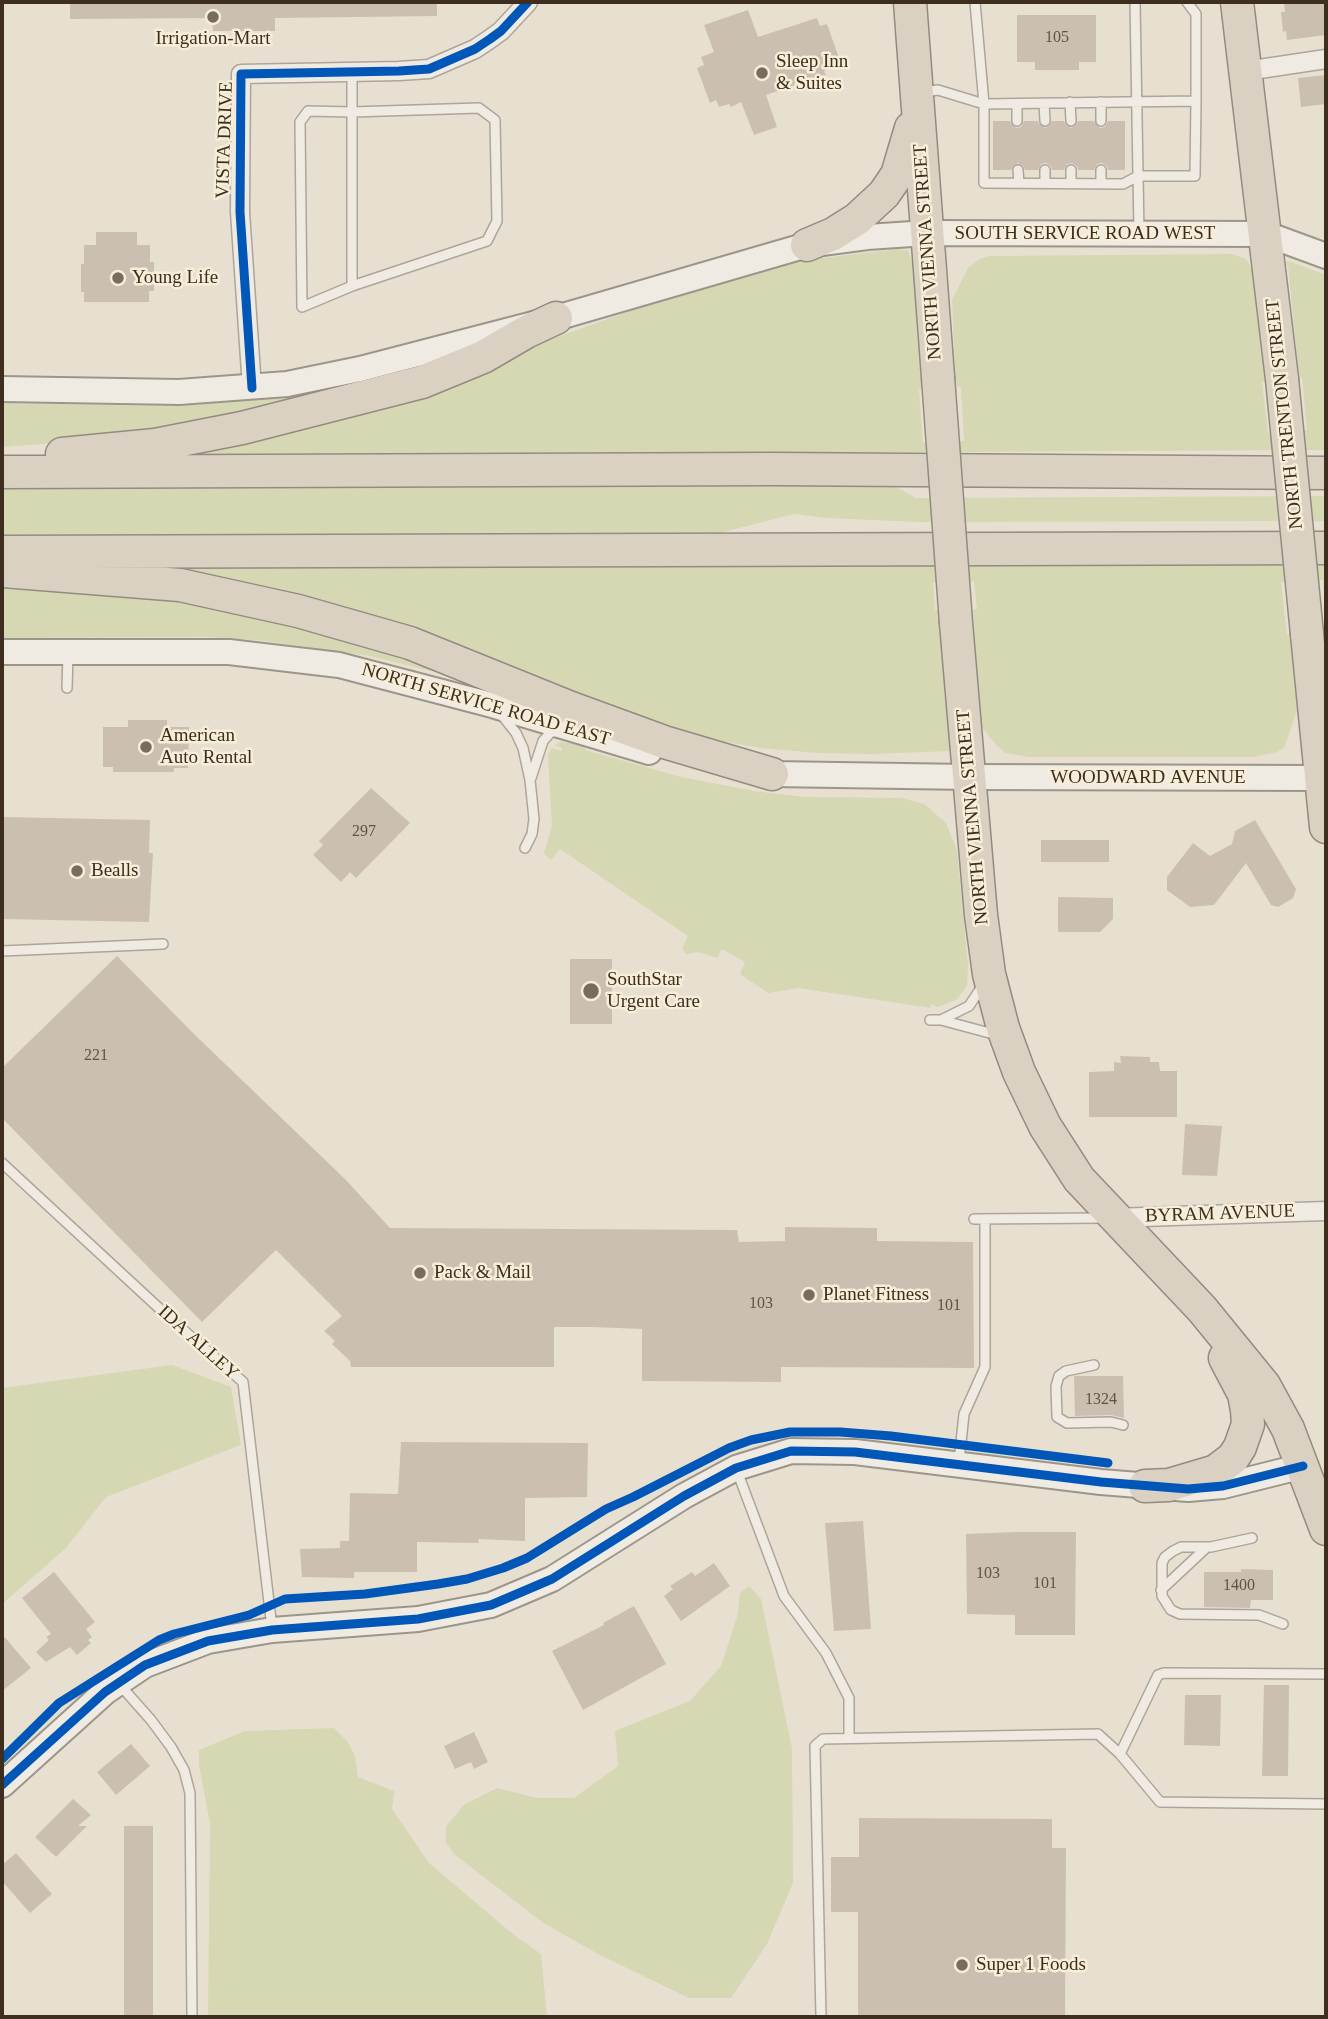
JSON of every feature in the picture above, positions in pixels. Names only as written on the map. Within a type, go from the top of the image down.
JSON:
[{"type":"highway","name":"NORTH VIENNA STREET","points":[[910,2],[956,623],[981,915],[989,974],[1006,1037],[1019,1072],[1045,1126],[1079,1180],[1236,1348],[1264,1384],[1288,1429],[1315,1464],[1326,1529]]},
{"type":"highway","name":"NORTH TRENTON STREET","points":[[1237,2],[1282,379],[1324,777],[1326,827]]},
{"type":"highway","points":[[807,245],[833,234],[857,219],[884,194],[897,175],[907,149],[916,98]]},
{"type":"highway","points":[[2,460],[155,445],[242,428],[422,382],[483,356],[556,318]]},
{"type":"highway","points":[[2,472],[786,469],[1326,473]]},
{"type":"highway","points":[[2,552],[1326,548]]},
{"type":"highway","points":[[2,571],[180,585],[298,611],[410,643],[582,713],[664,742],[772,774]]},
{"type":"highway","points":[[1145,1486],[1169,1485],[1216,1471],[1233,1458],[1248,1424],[1244,1394],[1234,1371],[1167,1273]]},
{"type":"main road","name":"SOUTH SERVICE ROAD WEST","points":[[2,389],[179,392],[252,388],[360,369],[556,318],[807,245],[867,237],[927,233],[1266,234],[1326,256]]},
{"type":"main road","name":"NORTH SERVICE ROAD EAST","points":[[2,652],[229,652],[339,664],[578,729],[662,756],[772,774],[969,777]]},
{"type":"main road","name":"WOODWARD AVENUE","points":[[969,777],[1324,777]]},
{"type":"main road","points":[[2,1785],[61,1730],[118,1683],[145,1665],[208,1641],[272,1630],[418,1619],[491,1605],[552,1579],[684,1496],[736,1468],[791,1451],[855,1451],[1145,1486],[1206,1489],[1315,1464]]},
{"type":"street","name":"VISTA DRIVE","points":[[252,388],[240,212],[241,74],[429,69],[475,49],[502,32],[528,2]]},
{"type":"street","points":[[1246,71],[1326,59]]},
{"type":"street","name":"BYRAM AVENUE","points":[[1113,1218],[1326,1211]]},
{"type":"lane","points":[[975,2],[984,104],[984,183],[1101,184],[1123,184],[1138,176],[1195,176],[1196,14],[1187,2]]},
{"type":"lane","points":[[1135,2],[1139,234]]},
{"type":"lane","points":[[352,72],[352,286]]},
{"type":"lane","points":[[916,98],[938,90],[984,104],[1196,101]]},
{"type":"lane","points":[[1101,102],[1101,121]]},
{"type":"lane","points":[[1044,103],[1045,121]]},
{"type":"lane","points":[[1070,103],[1071,121]]},
{"type":"lane","points":[[1017,104],[1017,121]]},
{"type":"lane","points":[[479,108],[495,120],[497,221],[487,241],[352,286],[302,307],[300,122],[308,111],[479,108]]},
{"type":"lane","points":[[1018,170],[1018,183]]},
{"type":"lane","points":[[1045,170],[1045,183]]},
{"type":"lane","points":[[1071,170],[1071,183]]},
{"type":"lane","points":[[1101,170],[1101,184]]},
{"type":"lane","points":[[67,688],[68,652]]},
{"type":"lane","points":[[492,705],[516,733],[523,748],[534,819],[532,834],[525,848]]},
{"type":"lane","points":[[530,780],[540,748],[550,733],[578,729]]},
{"type":"lane","points":[[2,951],[163,944]]},
{"type":"lane","points":[[941,1020],[969,1006],[989,974]]},
{"type":"lane","points":[[930,1020],[941,1020],[1006,1037]]},
{"type":"lane","name":"IDA ALLEY","points":[[2,1163],[243,1382],[272,1630]]},
{"type":"lane","points":[[959,1465],[964,1414],[985,1367],[980,1219],[1113,1218]]},
{"type":"lane","points":[[1094,1365],[1066,1371],[1059,1376],[1056,1386],[1057,1417],[1067,1423],[1111,1422],[1123,1425]]},
{"type":"lane","points":[[736,1468],[785,1596],[827,1653],[849,1698],[849,1738]]},
{"type":"lane","points":[[1252,1538],[1207,1547],[1181,1547],[1165,1557],[1161,1569],[1161,1590],[1167,1606],[1180,1614],[1259,1615],[1283,1624]]},
{"type":"lane","points":[[1161,1590],[1207,1547]]},
{"type":"lane","points":[[1120,1754],[1158,1675],[1326,1674]]},
{"type":"lane","points":[[118,1683],[171,1747],[184,1770],[190,1793],[192,2017]]},
{"type":"lane","points":[[821,2017],[815,1746],[823,1739],[1098,1734],[1120,1754],[1160,1802],[1326,1804]]},
{"type":"green space","points":[[908,250],[912,263],[919,336],[923,443],[964,441],[961,387],[957,387],[955,374],[952,300],[968,268],[980,259],[989,256],[1232,254],[1246,259],[1256,276],[1268,433],[1307,430],[1288,266],[1285,264],[1288,261],[1326,275],[1326,450],[191,456],[190,451],[527,348],[707,283],[814,259]]},
{"type":"green space","points":[[361,380],[362,384],[310,401],[109,439],[2,447],[2,403],[158,406],[202,404],[293,394]]},
{"type":"green space","points":[[894,486],[916,498],[1326,496],[1326,521],[919,522],[794,514],[716,534],[2,537],[2,489]]},
{"type":"green space","points":[[1326,563],[1326,620],[1323,580],[1281,582],[1287,635],[1291,635],[1297,711],[1284,748],[1254,757],[1028,757],[1006,753],[980,725],[971,640],[975,639],[973,610],[977,609],[974,581],[933,582],[935,610],[939,610],[950,751],[872,754],[760,748],[693,736],[186,573],[190,568]]},
{"type":"green space","points":[[2,589],[213,603],[433,665],[431,671],[370,656],[257,640],[203,637],[2,638]]},
{"type":"green space","points":[[560,742],[586,745],[585,750],[681,777],[754,791],[805,797],[902,798],[924,804],[946,823],[957,850],[968,965],[967,986],[956,1000],[938,1007],[931,1004],[931,1008],[798,988],[768,993],[740,974],[745,962],[722,949],[717,958],[698,952],[686,954],[682,949],[688,936],[560,849],[551,860],[544,854],[552,825],[548,755],[552,748],[561,751],[562,748],[555,745]]},
{"type":"green space","points":[[172,1365],[231,1387],[241,1445],[106,1497],[66,1548],[2,1604],[2,1388]]},
{"type":"green space","points":[[749,1586],[761,1599],[792,1748],[793,1883],[767,1944],[731,1998],[689,1998],[598,1954],[542,1922],[454,1854],[446,1843],[446,1826],[465,1804],[497,1788],[537,1798],[574,1798],[618,1766],[615,1731],[690,1701],[721,1666],[737,1617],[740,1593]]},
{"type":"green space","points":[[334,1728],[348,1742],[355,1756],[358,1777],[394,1791],[392,1809],[429,1863],[514,1935],[541,1954],[547,2017],[208,2017],[210,1823],[199,1765],[199,1750],[245,1731]]},
{"type":"building","name":"Irrigation-Mart","points":[[70,2],[437,2],[437,16],[275,18],[275,31],[213,31],[212,18],[70,19]]},
{"type":"building","points":[[1284,2],[1326,2],[1326,35],[1287,40],[1286,31],[1283,32],[1281,12],[1285,12]]},
{"type":"building","name":"Sleep Inn & Suites","points":[[748,10],[758,37],[817,18],[820,26],[827,24],[839,58],[832,60],[834,67],[824,71],[826,75],[766,95],[777,127],[754,135],[741,102],[731,107],[729,104],[719,107],[716,100],[710,103],[697,68],[704,65],[701,57],[714,52],[704,25]]},
{"type":"building","points":[[1017,15],[1096,15],[1096,62],[1079,62],[1079,70],[1035,70],[1035,62],[1017,62]]},
{"type":"building","points":[[1326,75],[1326,104],[1301,107],[1298,78]]},
{"type":"building","points":[[993,121],[1010,121],[1016,128],[1021,127],[1024,121],[1038,121],[1045,128],[1052,121],[1064,121],[1071,128],[1078,121],[1094,121],[1100,128],[1105,127],[1108,121],[1125,121],[1125,170],[1108,170],[1102,163],[1097,164],[1094,170],[1078,170],[1072,163],[1067,164],[1064,170],[1052,170],[1046,163],[1041,164],[1038,170],[1025,170],[1018,163],[1011,170],[993,170]]},
{"type":"building","name":"Young Life","points":[[96,232],[137,232],[137,245],[150,245],[150,262],[154,262],[154,291],[149,291],[149,302],[84,302],[84,292],[81,292],[81,264],[84,264],[84,245],[96,245]]},
{"type":"building","name":"American Auto Rental","points":[[128,720],[167,720],[167,727],[189,727],[188,768],[174,768],[174,772],[113,772],[113,767],[103,767],[103,727],[128,727]]},
{"type":"building","points":[[371,788],[410,823],[356,878],[350,872],[341,882],[313,855],[323,845],[319,841]]},
{"type":"building","name":"Bealls","points":[[2,817],[150,820],[149,853],[153,853],[149,922],[2,919]]},
{"type":"building","points":[[1255,820],[1296,889],[1293,898],[1278,907],[1271,905],[1246,863],[1214,905],[1190,907],[1167,890],[1167,877],[1193,843],[1210,856],[1232,844],[1235,831]]},
{"type":"building","points":[[1041,840],[1109,840],[1109,862],[1041,862]]},
{"type":"building","points":[[1058,897],[1113,898],[1113,919],[1100,932],[1058,932]]},
{"type":"building","points":[[117,956],[345,1179],[390,1228],[737,1230],[739,1242],[785,1241],[785,1227],[877,1228],[877,1241],[973,1242],[974,1368],[781,1367],[781,1382],[642,1381],[642,1329],[592,1327],[554,1327],[554,1367],[351,1367],[350,1361],[332,1344],[335,1341],[324,1331],[342,1316],[276,1250],[202,1322],[2,1118],[2,1068]]},
{"type":"building","name":"SouthStar Urgent Care","points":[[570,959],[612,959],[612,1024],[570,1024]]},
{"type":"building","points":[[1120,1056],[1150,1057],[1150,1062],[1159,1062],[1160,1071],[1177,1071],[1177,1117],[1089,1117],[1089,1072],[1114,1071],[1114,1062],[1121,1063]]},
{"type":"building","points":[[1185,1124],[1222,1126],[1217,1176],[1182,1175]]},
{"type":"building","points":[[1074,1376],[1123,1376],[1124,1418],[1111,1415],[1075,1416]]},
{"type":"building","points":[[401,1442],[588,1443],[587,1497],[525,1498],[525,1541],[478,1539],[479,1543],[417,1542],[417,1572],[354,1572],[354,1578],[302,1577],[300,1549],[340,1548],[340,1541],[349,1541],[350,1493],[398,1494]]},
{"type":"building","points":[[863,1521],[871,1629],[834,1631],[825,1523]]},
{"type":"building","points":[[1076,1532],[1075,1635],[1015,1635],[1015,1615],[967,1614],[966,1534]]},
{"type":"building","points":[[714,1563],[730,1586],[681,1621],[664,1596],[673,1589],[670,1586],[692,1572],[695,1576]]},
{"type":"building","points":[[1241,1569],[1273,1570],[1273,1600],[1251,1600],[1250,1608],[1204,1607],[1204,1572],[1241,1572]]},
{"type":"building","points":[[54,1572],[95,1622],[86,1629],[92,1637],[88,1640],[91,1643],[77,1655],[70,1647],[46,1662],[36,1652],[49,1640],[46,1637],[51,1634],[22,1598]]},
{"type":"building","points":[[634,1606],[666,1664],[583,1710],[552,1651],[604,1625],[603,1623]]},
{"type":"building","points":[[2,1634],[31,1668],[2,1691]]},
{"type":"building","points":[[1264,1685],[1289,1685],[1288,1776],[1262,1776]]},
{"type":"building","points":[[1185,1695],[1221,1695],[1220,1746],[1184,1745]]},
{"type":"building","points":[[474,1732],[488,1762],[474,1769],[471,1762],[455,1769],[444,1746]]},
{"type":"building","points":[[131,1744],[150,1766],[116,1795],[97,1772]]},
{"type":"building","points":[[73,1799],[91,1815],[78,1826],[87,1826],[56,1857],[35,1837]]},
{"type":"building","name":"Super 1 Foods","points":[[859,1818],[1052,1819],[1052,1848],[1066,1848],[1065,2017],[858,2017],[858,1912],[831,1912],[831,1857],[859,1857]]},
{"type":"building","points":[[124,1826],[153,1826],[153,2017],[124,2017]]},
{"type":"building","points":[[16,1853],[52,1894],[30,1913],[2,1881],[2,1865]]},
{"type":"cycle path","points":[[252,388],[240,212],[241,74],[429,69],[475,49],[490,39],[528,2]]},
{"type":"cycle path","points":[[2,1759],[59,1703],[159,1640],[249,1615],[285,1599],[365,1594],[438,1584],[503,1568],[527,1558],[606,1509],[729,1448],[751,1440],[790,1432],[840,1432],[1108,1463]]},
{"type":"cycle path","points":[[2,1785],[105,1692],[145,1665],[208,1641],[272,1630],[418,1619],[491,1605],[552,1579],[684,1496],[736,1468],[791,1451],[855,1452],[1101,1482],[1188,1489],[1223,1486],[1303,1466]]},
{"type":"place","name":"Irrigation-Mart","points":[[213,17]]},
{"type":"place","name":"Sleep Inn & Suites","points":[[762,73]]},
{"type":"place","name":"Young Life","points":[[118,278]]},
{"type":"place","name":"American Auto Rental","points":[[146,747]]},
{"type":"place","name":"Bealls","points":[[77,871]]},
{"type":"place","name":"SouthStar Urgent Care","points":[[591,991]]},
{"type":"place","name":"Pack & Mail","points":[[420,1273]]},
{"type":"place","name":"Planet Fitness","points":[[809,1295]]},
{"type":"place","name":"Super 1 Foods","points":[[962,1965]]}]
